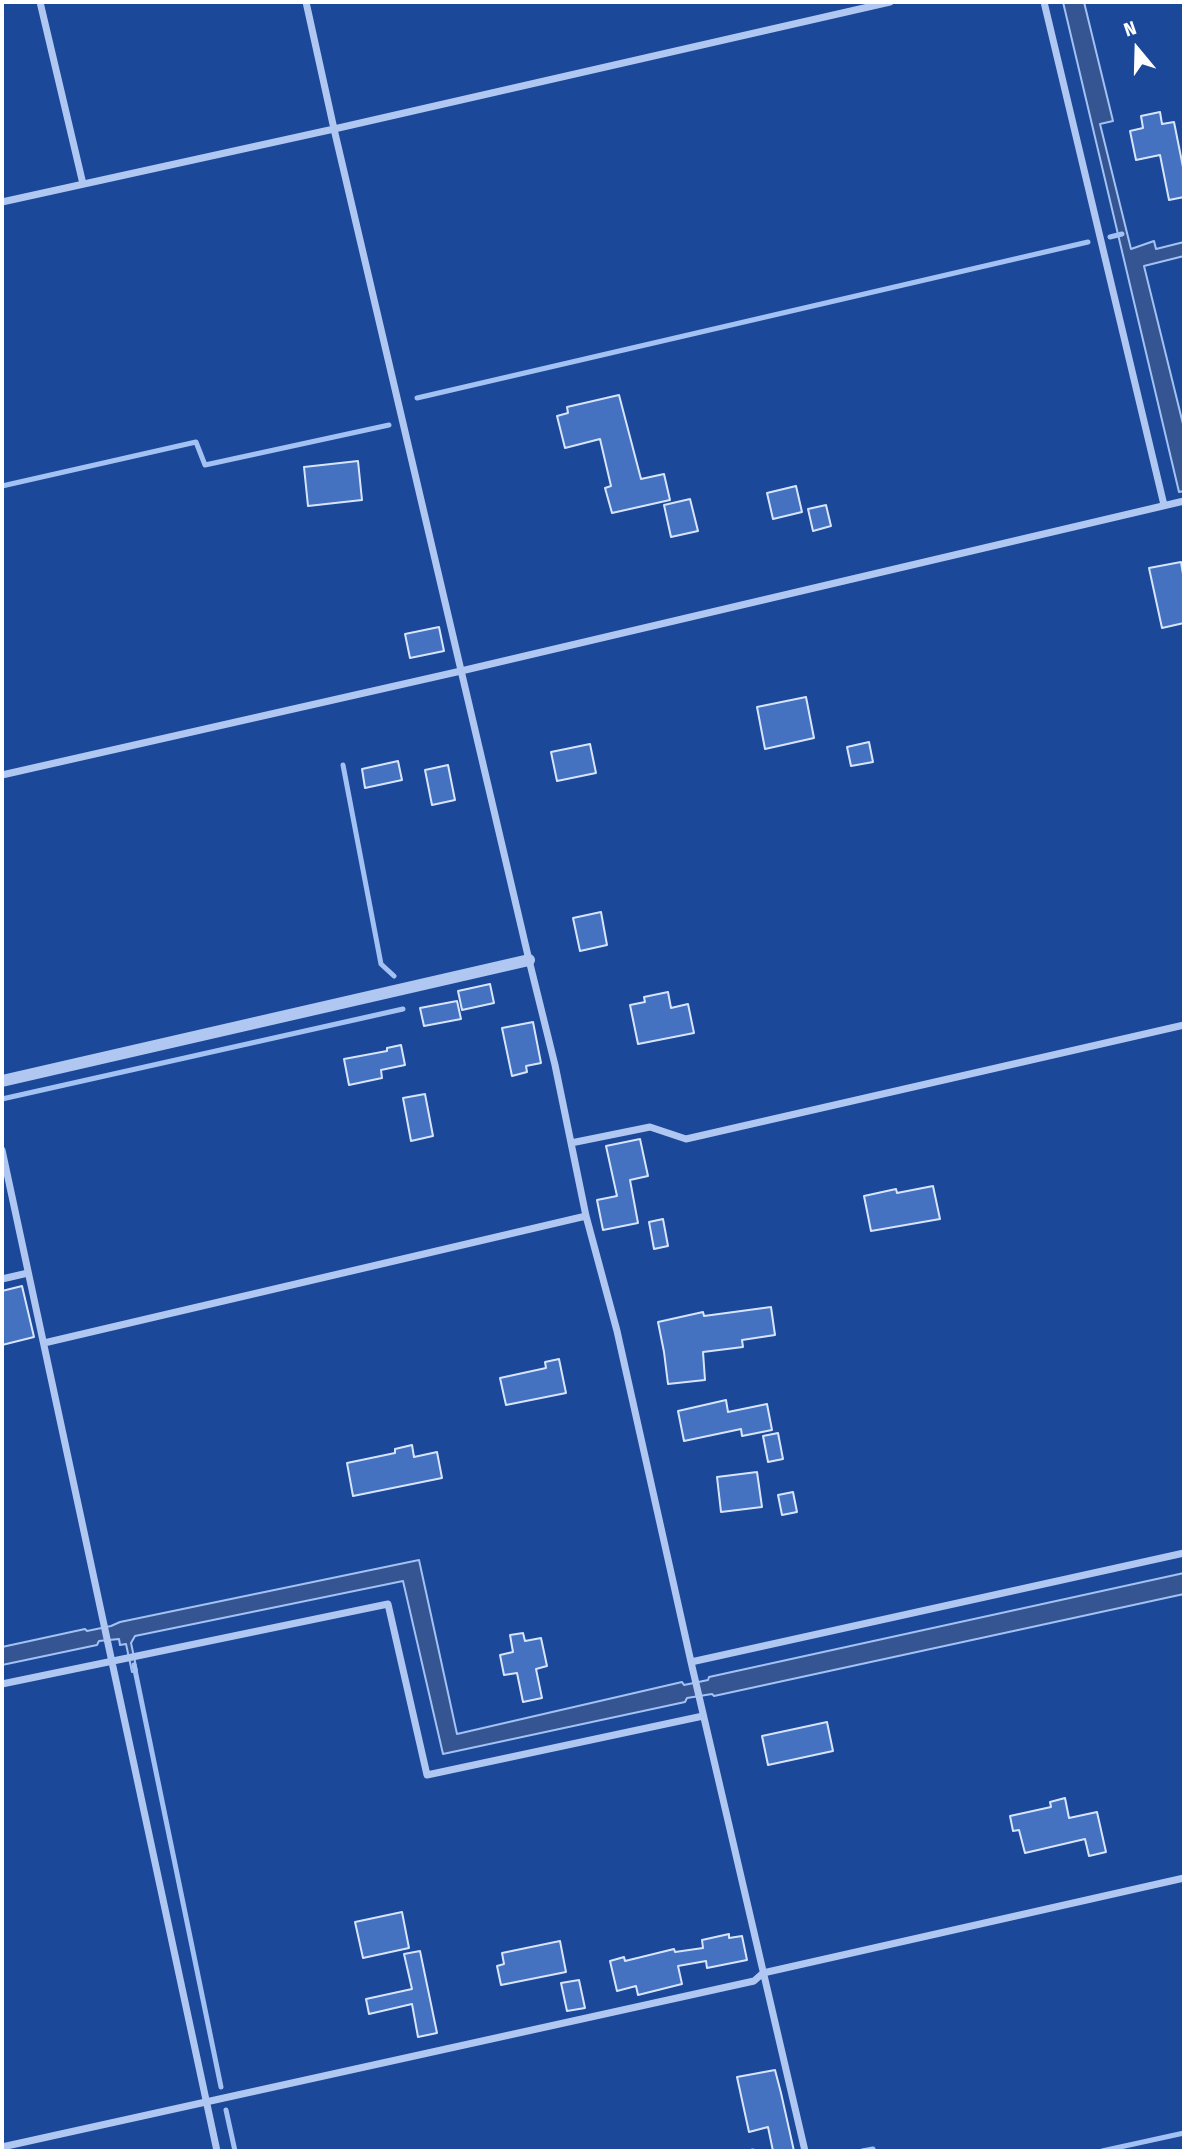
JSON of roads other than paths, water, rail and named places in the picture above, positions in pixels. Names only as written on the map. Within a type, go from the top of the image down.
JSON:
[{"type":"street","points":[[40,2],[83,184]]},
{"type":"street","points":[[306,2],[555,1065],[586,1216],[617,1331],[703,1716],[805,2151]]},
{"type":"street","points":[[2,202],[890,2]]},
{"type":"street","points":[[1044,2],[1164,505]]},
{"type":"street","points":[[2,775],[1183,502]]},
{"type":"street","points":[[2,1081],[529,960]]},
{"type":"street","points":[[570,1143],[650,1127],[686,1139],[1184,1025]]},
{"type":"street","points":[[2,1150],[107,1649],[217,2151]]},
{"type":"street","points":[[44,1343],[586,1216]]},
{"type":"street","points":[[2,1279],[28,1273]]},
{"type":"street","points":[[691,1662],[1184,1553]]},
{"type":"street","points":[[2,1684],[388,1604],[426,1775],[703,1716]]},
{"type":"street","points":[[2,2147],[754,1981],[763,1973],[1184,1878]]},
{"type":"water","points":[[1063,2],[1084,2],[1113,121],[1100,124],[1131,249],[1154,241],[1156,249],[1184,242],[1184,256],[1144,266],[1184,428],[1184,491],[1179,492]]},
{"type":"water","points":[[419,1560],[457,1734],[682,1682],[684,1685],[708,1680],[709,1677],[1184,1573],[1184,1594],[714,1696],[712,1694],[687,1698],[685,1702],[443,1754],[403,1581],[135,1636],[131,1643],[137,1671],[132,1672],[126,1644],[120,1645],[119,1639],[99,1641],[97,1645],[2,1665],[2,1647]]},
{"type":"waterway","points":[[1110,237],[1122,234]]},
{"type":"waterway","points":[[417,398],[1088,242]]},
{"type":"waterway","points":[[2,486],[196,442],[205,465],[389,425]]},
{"type":"waterway","points":[[343,765],[381,964],[394,976]]},
{"type":"waterway","points":[[2,1099],[403,1009]]},
{"type":"waterway","points":[[134,1665],[221,2087]]},
{"type":"waterway","points":[[226,2110],[235,2151]]},
{"type":"waterway","points":[[1102,2151],[1184,2133]]},
{"type":"waterway","points":[[862,2151],[874,2151]]}]
